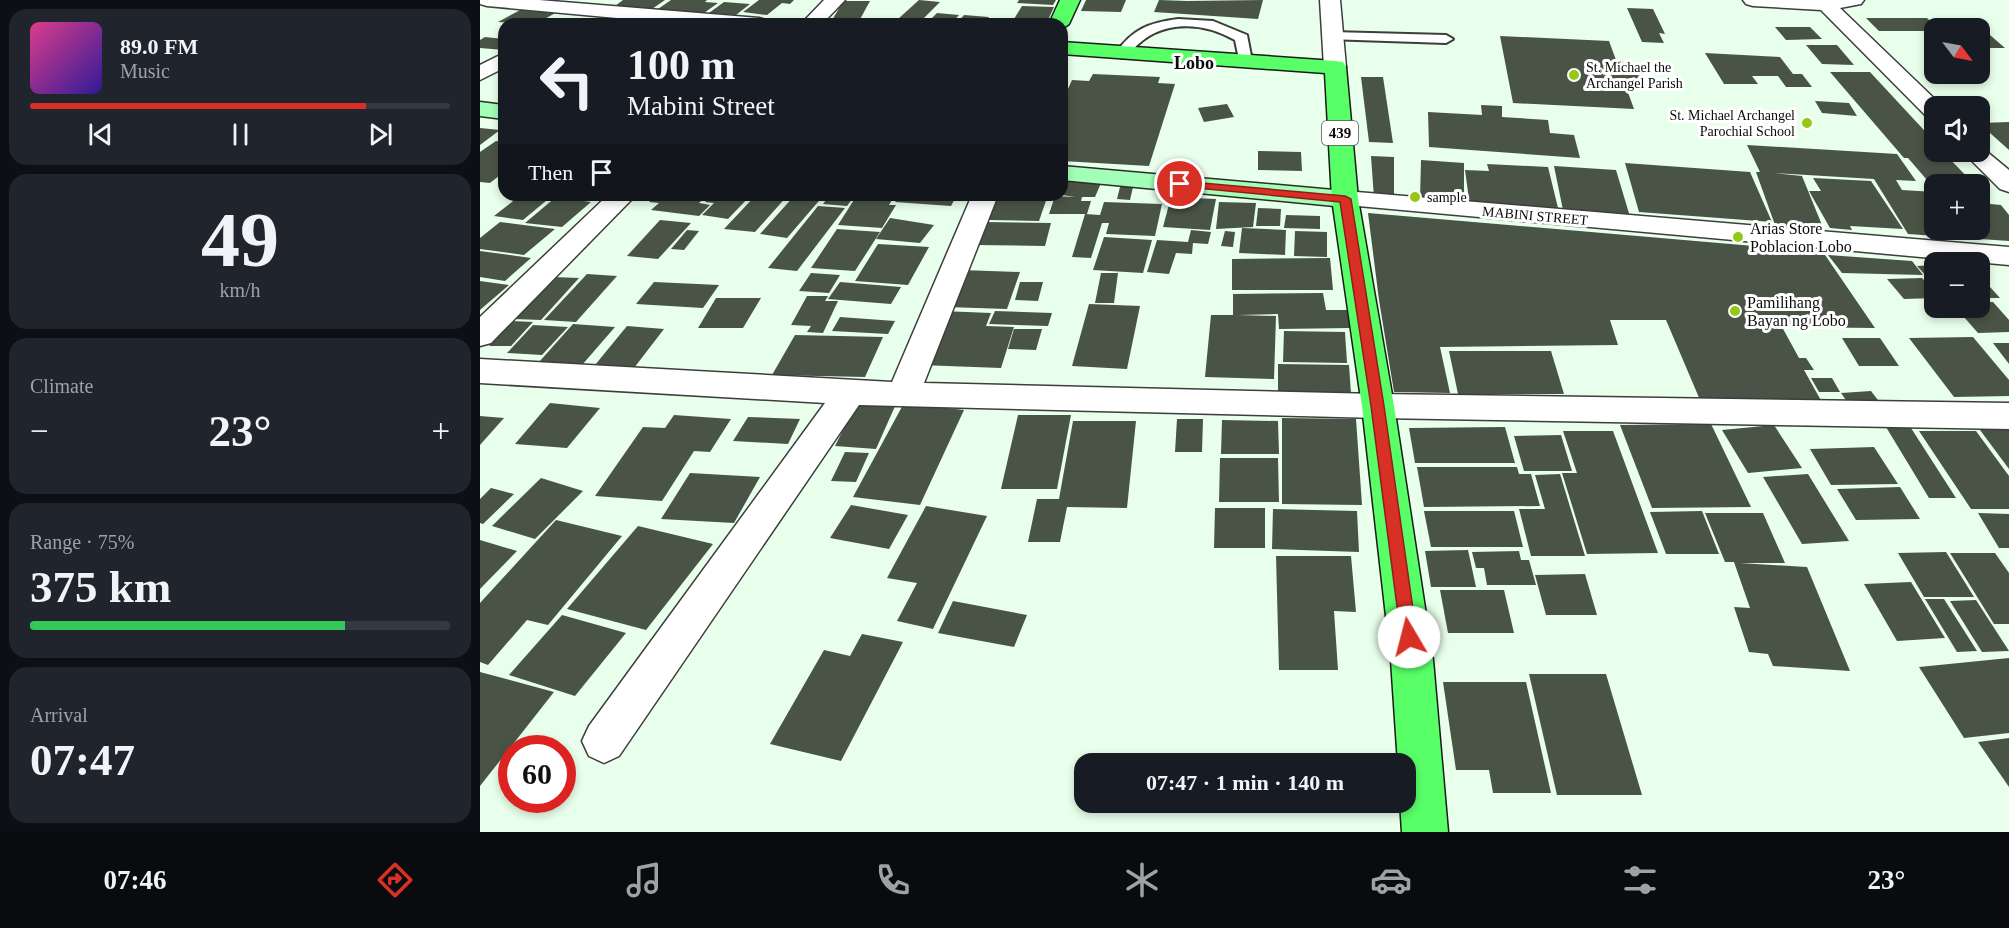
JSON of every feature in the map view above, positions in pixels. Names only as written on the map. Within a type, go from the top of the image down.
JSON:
[{"type":"main road","points":[[1062,18],[1070,0]]},
{"type":"main road","points":[[1068,49],[1335,67]]},
{"type":"main road","name":"439","points":[[1335,67],[1345,199]]},
{"type":"main road","points":[[480,109],[498,111]]},
{"type":"main road","name":"MABINI STREET","points":[[1068,174],[1345,199]]},
{"type":"main road","points":[[1345,199],[1378,406],[1412,660],[1425,832]]},
{"type":"street","points":[[487,0],[681,18]]},
{"type":"street","points":[[565,18],[595,0]]},
{"type":"street","points":[[817,18],[835,0]]},
{"type":"street","points":[[1330,0],[1335,67]]},
{"type":"street","points":[[1753,0],[1823,3],[1854,0]]},
{"type":"street","points":[[1823,3],[1924,101]]},
{"type":"street","points":[[480,74],[498,63]]},
{"type":"street","points":[[1986,162],[2009,184]]},
{"type":"street","name":"MABINI STREET","points":[[1345,199],[2009,256]]},
{"type":"street","points":[[480,335],[617,201]]},
{"type":"street","points":[[903,395],[982,201]]},
{"type":"street","points":[[480,371],[903,395],[1378,406],[2009,416]]},
{"type":"street","points":[[604,741],[850,392]]},
{"type":"lane","points":[[1122,54],[1134,37],[1161,25],[1207,25],[1222,28],[1242,38],[1245,61]]},
{"type":"lane","points":[[1332,36],[1446,39]]},
{"type":"building","points":[[623,0],[665,0],[652,9],[615,6]]},
{"type":"building","points":[[671,0],[707,0],[705,2],[718,3],[704,13],[658,9]]},
{"type":"building","points":[[759,0],[794,0],[790,4],[782,3],[767,15],[743,12]]},
{"type":"building","points":[[919,0],[940,2],[924,18],[899,18]]},
{"type":"building","points":[[1019,0],[1056,0],[1053,5],[1017,3]]},
{"type":"building","points":[[1086,0],[1126,0],[1121,12],[1081,11]]},
{"type":"building","points":[[1159,0],[1263,0],[1258,19],[1154,12]]},
{"type":"building","points":[[843,1],[870,1],[861,18],[833,18]]},
{"type":"building","points":[[724,2],[750,4],[736,15],[709,13]]},
{"type":"building","points":[[1022,6],[1054,7],[1049,18],[1015,18]]},
{"type":"building","points":[[524,8],[557,12],[546,18],[505,18]]},
{"type":"building","points":[[1627,8],[1653,9],[1665,34],[1659,33],[1664,43],[1642,42]]},
{"type":"building","points":[[937,13],[959,15],[956,18],[932,18]]},
{"type":"building","points":[[636,15],[661,18],[632,18]]},
{"type":"building","points":[[964,15],[989,17],[988,18],[961,18]]},
{"type":"building","points":[[613,16],[629,17],[628,18],[610,18]]},
{"type":"building","points":[[1866,18],[1924,18],[1924,31],[1879,31]]},
{"type":"building","points":[[1775,27],[1810,27],[1822,39],[1786,40]]},
{"type":"building","points":[[1990,35],[2005,48],[1990,48]]},
{"type":"building","name":"St. Michael the Archangel Parish","points":[[1500,36],[1609,41],[1616,60],[1635,65],[1640,70],[1643,80],[1641,83],[1637,86],[1626,87],[1634,109],[1513,103]]},
{"type":"building","points":[[485,37],[498,38],[498,50],[480,48],[480,40]]},
{"type":"building","points":[[1806,45],[1837,45],[1854,65],[1822,64]]},
{"type":"building","points":[[1705,53],[1780,57],[1793,74],[1802,74],[1812,87],[1786,87],[1778,76],[1752,76],[1758,84],[1724,84]]},
{"type":"building","points":[[1830,72],[1870,72],[1924,130],[1924,162],[1953,162],[1964,174],[1924,174],[1924,177],[1908,158],[1904,158]]},
{"type":"building","points":[[1093,74],[1160,77],[1158,83],[1175,84],[1149,166],[1068,161],[1068,89],[1072,80],[1089,81]]},
{"type":"building","points":[[1361,77],[1383,77],[1393,143],[1369,142]]},
{"type":"building","points":[[1815,101],[1849,103],[1857,116],[1822,113]]},
{"type":"building","points":[[1227,104],[1234,117],[1204,122],[1198,108]]},
{"type":"building","points":[[1481,105],[1502,106],[1502,117],[1548,120],[1550,133],[1574,135],[1580,158],[1429,147],[1428,112],[1482,115]]},
{"type":"building","points":[[2009,122],[2009,150],[1990,133],[1990,123]]},
{"type":"building","points":[[480,128],[498,130],[498,132],[480,145]]},
{"type":"building","points":[[498,141],[498,177],[490,183],[480,182],[480,152]]},
{"type":"building","points":[[1747,145],[1897,154],[1916,181],[1896,180],[1902,190],[1924,191],[1924,235],[1908,234],[1874,179],[1773,173],[1802,176],[1824,230],[1775,225],[1756,172],[1760,172]]},
{"type":"building","points":[[1258,151],[1301,152],[1302,171],[1258,170]]},
{"type":"building","points":[[1371,156],[1394,157],[1394,200],[1374,198]]},
{"type":"building","points":[[1421,160],[1464,163],[1464,203],[1420,199]]},
{"type":"building","points":[[1625,163],[1750,172],[1772,222],[1639,212]]},
{"type":"building","points":[[1487,164],[1548,167],[1559,212],[1470,207],[1465,170],[1489,171]]},
{"type":"building","points":[[1554,166],[1616,170],[1631,220],[1564,215]]},
{"type":"building","points":[[1813,178],[1871,181],[1903,229],[1850,226],[1852,230],[1830,228],[1809,191],[1821,191]]},
{"type":"building","points":[[1068,181],[1101,183],[1095,197],[1082,197],[1081,201],[1091,201],[1087,214],[1049,214],[1053,201],[1068,201],[1068,197],[1075,197],[1068,196]]},
{"type":"building","points":[[1120,187],[1133,187],[1130,200],[1117,199]]},
{"type":"building","points":[[1171,197],[1216,199],[1210,230],[1163,227]]},
{"type":"building","points":[[513,201],[546,201],[523,220],[494,216]]},
{"type":"building","points":[[551,201],[591,202],[562,227],[525,223]]},
{"type":"building","points":[[701,201],[699,203],[710,205],[699,216],[651,210],[659,203],[649,202]]},
{"type":"building","points":[[745,201],[728,219],[702,215],[714,203],[705,202]]},
{"type":"building","points":[[750,201],[783,201],[755,232],[724,229]]},
{"type":"building","points":[[790,201],[819,201],[787,238],[760,234]]},
{"type":"building","points":[[825,201],[851,201],[847,206],[823,204]]},
{"type":"building","points":[[853,201],[891,201],[889,205],[896,205],[882,228],[838,225]]},
{"type":"building","points":[[896,201],[954,201],[951,206]]},
{"type":"building","points":[[997,201],[1046,201],[1039,221],[989,220]]},
{"type":"building","points":[[1104,202],[1162,204],[1155,236],[1106,234],[1109,223],[1102,223],[1091,258],[1072,257],[1085,214],[1100,215]]},
{"type":"building","points":[[1219,202],[1256,203],[1253,227],[1216,229]]},
{"type":"building","points":[[1990,204],[2001,205],[2009,215],[2009,241],[1990,240]]},
{"type":"building","points":[[818,206],[845,208],[797,271],[768,268]]},
{"type":"building","points":[[1258,208],[1281,209],[1280,226],[1256,226]]},
{"type":"building","name":"Pamilihang Bayan ng Lobo","points":[[1368,213],[1823,252],[1875,328],[1782,327],[1799,358],[1806,358],[1814,370],[1804,370],[1823,404],[1700,400],[1666,320],[1610,320],[1618,345],[1440,347],[1450,393],[1394,392]]},
{"type":"building","points":[[1286,215],[1320,216],[1320,229],[1284,228]]},
{"type":"building","points":[[890,218],[934,225],[920,243],[876,239]]},
{"type":"building","points":[[660,220],[691,223],[658,259],[627,256]]},
{"type":"building","points":[[500,222],[555,229],[524,255],[480,249],[480,238]]},
{"type":"building","points":[[984,222],[1051,223],[1045,246],[976,245]]},
{"type":"building","points":[[1242,228],[1286,230],[1285,255],[1239,253]]},
{"type":"building","points":[[837,229],[880,232],[855,271],[811,268]]},
{"type":"building","points":[[687,230],[699,231],[684,250],[671,249]]},
{"type":"building","points":[[1191,230],[1211,232],[1208,244],[1193,243],[1192,254],[1176,253],[1169,274],[1147,272],[1157,240],[1188,242]]},
{"type":"building","points":[[1225,231],[1235,232],[1233,247],[1221,246]]},
{"type":"building","points":[[1295,231],[1327,232],[1327,257],[1294,256]]},
{"type":"building","points":[[1104,237],[1152,240],[1143,273],[1093,270]]},
{"type":"building","points":[[878,244],[929,247],[908,285],[855,281]]},
{"type":"building","points":[[480,251],[531,258],[505,281],[480,277]]},
{"type":"building","points":[[1828,255],[1912,261],[1923,275],[1842,273]]},
{"type":"building","points":[[1330,258],[1333,290],[1232,290],[1232,259]]},
{"type":"building","points":[[1917,266],[1924,266],[1924,274]]},
{"type":"building","points":[[961,270],[1020,272],[1007,309],[946,307]]},
{"type":"building","points":[[811,273],[840,275],[829,293],[799,291]]},
{"type":"building","points":[[1101,273],[1118,273],[1114,303],[1095,303]]},
{"type":"building","points":[[587,274],[617,276],[576,322],[544,320]]},
{"type":"building","points":[[553,277],[579,278],[541,320],[514,319]]},
{"type":"building","points":[[1922,278],[1924,298],[1904,299],[1887,279]]},
{"type":"building","points":[[480,281],[509,285],[480,310]]},
{"type":"building","points":[[654,282],[719,285],[703,308],[636,304]]},
{"type":"building","points":[[840,282],[901,287],[891,304],[828,299]]},
{"type":"building","points":[[1020,282],[1043,282],[1038,301],[1015,300]]},
{"type":"building","points":[[1990,287],[2000,298],[1990,298]]},
{"type":"building","points":[[1323,293],[1326,310],[1349,310],[1351,328],[1279,329],[1278,314],[1238,315],[1276,316],[1274,379],[1205,377],[1211,315],[1233,315],[1233,294]]},
{"type":"building","points":[[807,296],[828,296],[825,301],[838,301],[823,333],[807,332],[811,326],[791,325]]},
{"type":"building","points":[[716,298],[761,298],[743,328],[698,328]]},
{"type":"building","points":[[1990,302],[1993,302],[2009,320],[2009,332],[1978,333],[1965,318],[1990,318]]},
{"type":"building","points":[[1089,304],[1140,306],[1127,369],[1072,366]]},
{"type":"building","points":[[942,311],[991,313],[986,326],[1014,327],[1001,368],[920,365]]},
{"type":"building","points":[[995,311],[1052,313],[1048,326],[989,324]]},
{"type":"building","points":[[840,317],[895,321],[888,334],[832,331]]},
{"type":"building","points":[[511,321],[533,322],[511,346],[489,346]]},
{"type":"building","points":[[573,324],[615,327],[582,365],[539,362]]},
{"type":"building","points":[[533,325],[568,327],[542,355],[507,353]]},
{"type":"building","points":[[627,326],[664,329],[634,368],[595,365]]},
{"type":"building","points":[[1014,329],[1042,329],[1036,350],[1008,349]]},
{"type":"building","points":[[1284,331],[1345,332],[1347,363],[1283,362]]},
{"type":"building","points":[[795,335],[883,337],[865,377],[772,375]]},
{"type":"building","points":[[1973,337],[2009,380],[2009,396],[1954,397],[1909,338]]},
{"type":"building","points":[[1842,338],[1880,338],[1899,366],[1859,366]]},
{"type":"building","points":[[1993,343],[2009,343],[2009,364]]},
{"type":"building","points":[[1449,351],[1551,351],[1564,394],[1458,394]]},
{"type":"building","points":[[1278,364],[1349,365],[1351,394],[1278,393]]},
{"type":"building","points":[[1811,378],[1832,378],[1840,392],[1819,392]]},
{"type":"building","points":[[1871,391],[1884,408],[1853,410],[1841,393]]},
{"type":"building","points":[[857,402],[896,404],[876,449],[835,446]]},
{"type":"building","points":[[550,403],[600,408],[567,448],[515,444]]},
{"type":"building","points":[[904,403],[964,410],[920,505],[853,497]]},
{"type":"building","points":[[674,415],[731,419],[710,452],[694,451],[662,501],[595,496],[643,427],[665,428]]},
{"type":"building","points":[[1018,415],[1071,415],[1057,489],[1001,489]]},
{"type":"building","points":[[480,416],[504,418],[480,445]]},
{"type":"building","points":[[748,417],[800,419],[788,444],[733,441]]},
{"type":"building","points":[[1282,418],[1356,419],[1362,505],[1282,504]]},
{"type":"building","points":[[1177,419],[1203,419],[1202,452],[1175,452]]},
{"type":"building","points":[[1222,420],[1278,421],[1279,454],[1221,454]]},
{"type":"building","points":[[1073,421],[1136,421],[1127,508],[1067,507],[1060,542],[1028,542],[1037,499],[1059,499]]},
{"type":"building","points":[[1711,424],[1751,507],[1652,508],[1620,425]]},
{"type":"building","points":[[1774,425],[1802,468],[1748,473],[1722,430]]},
{"type":"building","points":[[1505,427],[1515,463],[1415,463],[1409,428]]},
{"type":"building","points":[[1886,427],[1911,428],[1956,498],[1929,498]]},
{"type":"building","points":[[1980,430],[2009,430],[2009,469]]},
{"type":"building","points":[[1563,431],[1613,431],[1658,553],[1587,554],[1562,473],[1577,473]]},
{"type":"building","points":[[1919,431],[1976,431],[2009,476],[2009,509],[1971,509]]},
{"type":"building","points":[[1561,435],[1572,471],[1524,471],[1514,436]]},
{"type":"building","points":[[1874,447],[1898,484],[1831,485],[1810,449]]},
{"type":"building","points":[[845,452],[869,453],[856,482],[831,481]]},
{"type":"building","points":[[1220,458],[1278,458],[1279,502],[1219,502]]},
{"type":"building","points":[[1417,467],[1517,467],[1519,474],[1531,474],[1540,506],[1424,507]]},
{"type":"building","points":[[690,473],[760,477],[734,523],[661,519]]},
{"type":"building","points":[[1560,474],[1585,556],[1531,556],[1519,509],[1545,509],[1535,475]]},
{"type":"building","points":[[1808,474],[1849,541],[1802,544],[1763,477]]},
{"type":"building","points":[[541,478],[583,491],[535,539],[492,526]]},
{"type":"building","points":[[1900,487],[1920,519],[1856,520],[1837,489]]},
{"type":"building","points":[[491,488],[514,494],[483,524],[480,523],[480,499]]},
{"type":"building","points":[[851,505],[908,515],[889,549],[830,538]]},
{"type":"building","points":[[926,506],[987,516],[933,629],[897,621],[917,583],[887,578]]},
{"type":"building","points":[[1215,508],[1265,508],[1265,548],[1214,548]]},
{"type":"building","points":[[1273,509],[1357,511],[1359,552],[1272,549]]},
{"type":"building","points":[[1424,511],[1514,511],[1523,547],[1431,547]]},
{"type":"building","points":[[1702,511],[1719,554],[1666,554],[1650,512]]},
{"type":"building","points":[[1705,513],[1763,513],[1785,563],[1740,563],[1807,567],[1850,671],[1773,666],[1768,654],[1749,652],[1734,607],[1750,608],[1734,562],[1725,562]]},
{"type":"building","points":[[1978,513],[2009,514],[2009,548],[1999,548]]},
{"type":"building","points":[[556,520],[622,536],[548,625],[527,620],[488,665],[480,662],[480,603]]},
{"type":"building","points":[[638,526],[713,544],[646,630],[567,609]]},
{"type":"building","points":[[480,540],[517,551],[480,589]]},
{"type":"building","points":[[1468,550],[1476,587],[1431,587],[1425,551]]},
{"type":"building","points":[[1519,551],[1521,560],[1529,560],[1536,585],[1487,585],[1484,568],[1476,568],[1472,552]]},
{"type":"building","points":[[1946,552],[1974,597],[1924,597],[1898,553]]},
{"type":"building","points":[[1950,553],[1995,553],[2009,573],[2009,624],[1994,624]]},
{"type":"building","points":[[1276,556],[1351,556],[1356,612],[1334,611],[1338,670],[1279,670]]},
{"type":"building","points":[[1585,574],[1597,615],[1546,615],[1535,575]]},
{"type":"building","points":[[1911,582],[1945,638],[1897,641],[1864,584]]},
{"type":"building","points":[[1440,590],[1504,590],[1514,633],[1448,633]]},
{"type":"building","points":[[1925,599],[1944,599],[1977,651],[1957,652]]},
{"type":"building","points":[[1976,600],[2009,651],[1982,652],[1950,601]]},
{"type":"building","points":[[953,601],[1027,615],[1014,647],[938,633]]},
{"type":"building","points":[[562,615],[626,633],[575,696],[509,675]]},
{"type":"building","points":[[862,634],[903,642],[841,761],[770,744],[824,650],[850,656]]},
{"type":"building","points":[[2009,658],[2009,733],[1964,738],[1919,667]]},
{"type":"building","points":[[480,672],[554,692],[520,735],[498,735],[498,763],[480,786]]},
{"type":"building","points":[[1529,674],[1606,674],[1642,795],[1557,795]]},
{"type":"building","points":[[1443,682],[1526,682],[1551,793],[1493,793],[1489,770],[1456,770]]},
{"type":"building","points":[[2009,738],[2009,787],[1978,742]]},
{"type":"place","name":"St. Michael the Archangel Parish","points":[[1574,75]]},
{"type":"place","name":"St. Michael Archangel Parochial School","points":[[1807,123]]},
{"type":"place","name":"sample","points":[[1415,197]]},
{"type":"place","name":"Arias Store Poblacion Lobo","points":[[1738,237]]},
{"type":"place","name":"Pamilihang Bayan ng Lobo","points":[[1735,311]]},
{"type":"district","name":"Lobo","points":[[1194,63]]},
{"type":"route","points":[[1180,184],[1345,199],[1378,406],[1409,637]]}]
